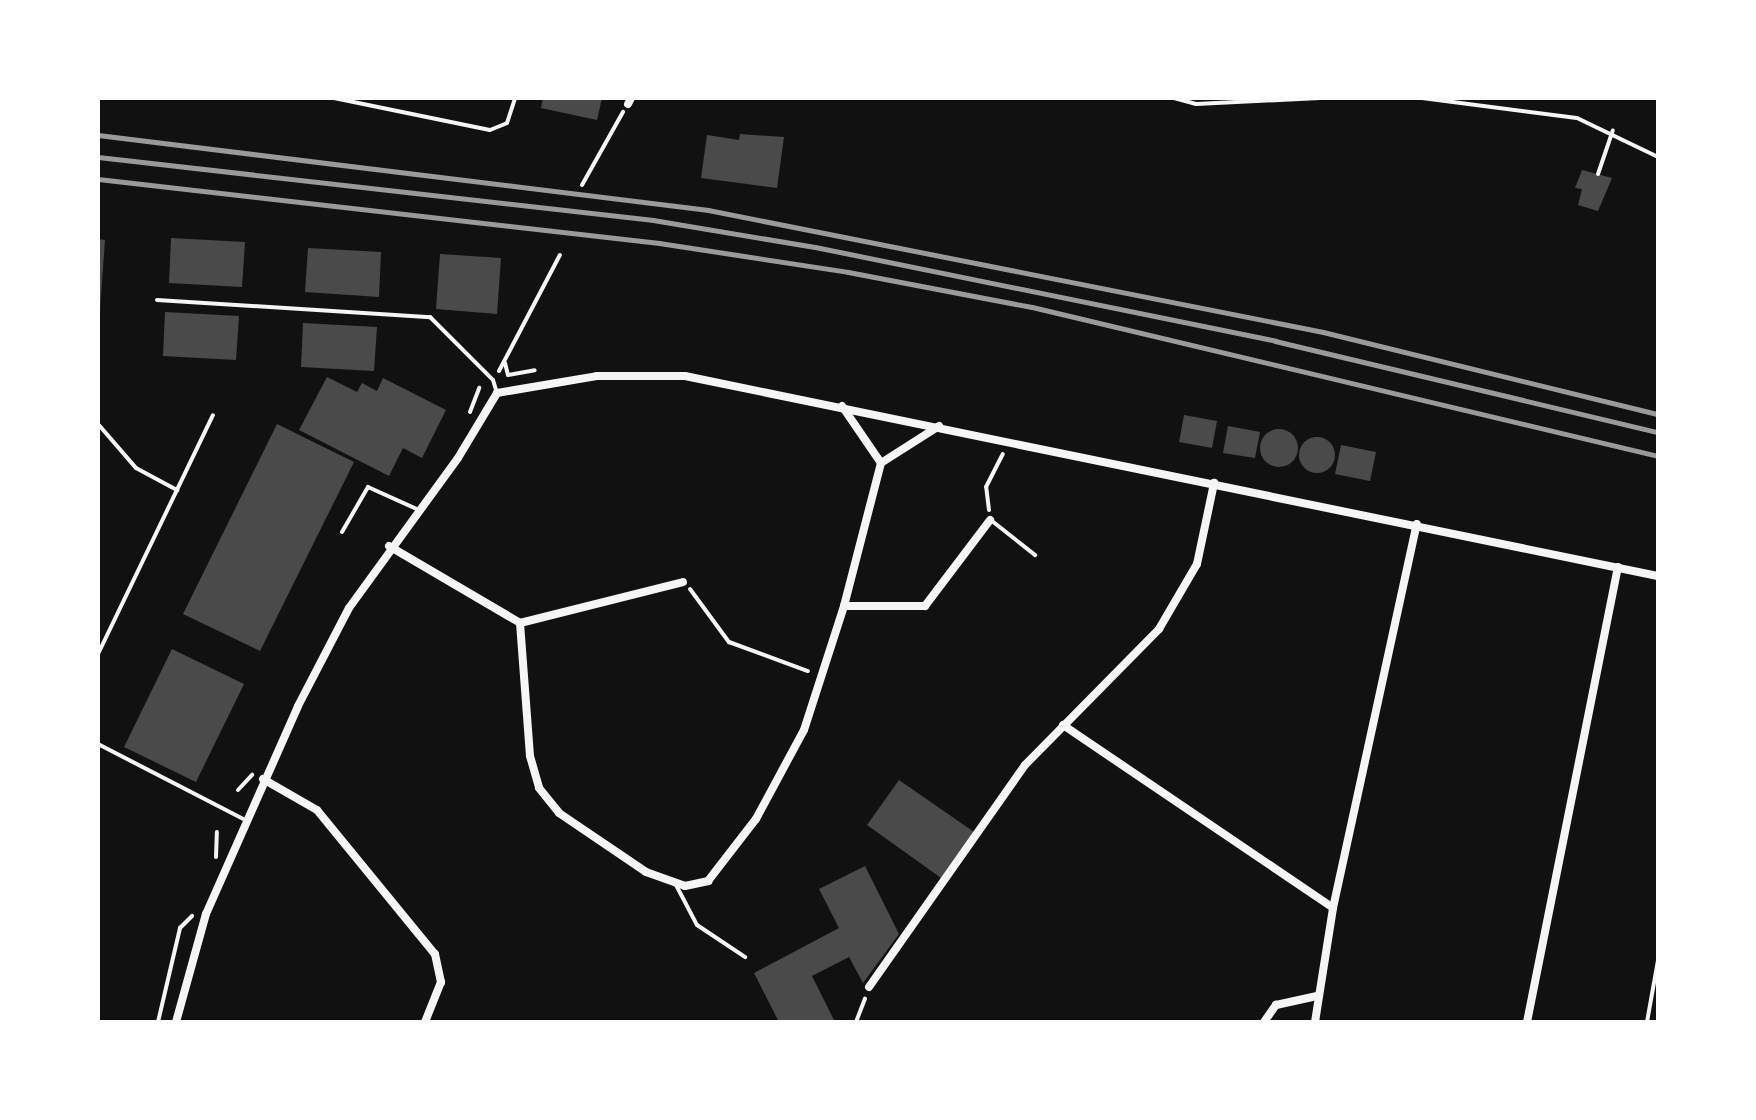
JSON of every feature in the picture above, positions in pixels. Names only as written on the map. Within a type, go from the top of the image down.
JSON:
[{"type":"street","points":[[176,1022],[243,819],[349,608],[497,392],[597,376],[685,376],[1658,576]]},
{"type":"street","points":[[842,406],[881,462]]},
{"type":"street","points":[[520,623],[530,756],[539,788],[559,813],[646,872],[675,883],[708,881],[726,864],[804,730],[844,606],[881,462],[939,426]]},
{"type":"street","points":[[869,987],[1025,765],[1168,616],[1197,564],[1214,483]]},
{"type":"street","points":[[844,606],[925,606],[990,520]]},
{"type":"street","points":[[1315,1022],[1333,908],[1417,524]]},
{"type":"street","points":[[388,546],[520,623],[683,582]]},
{"type":"street","points":[[1527,1022],[1618,567]]},
{"type":"street","points":[[1063,725],[1333,908]]},
{"type":"street","points":[[263,780],[317,810],[435,954],[441,982],[424,1022]]},
{"type":"street","points":[[1264,1022],[1276,1005],[1318,996]]},
{"type":"lane","points":[[333,98],[496,130],[511,116],[515,98]]},
{"type":"lane","points":[[157,300],[430,317],[493,380],[497,392]]},
{"type":"lane","points":[[98,654],[214,415]]},
{"type":"lane","points":[[98,424],[136,468],[177,490]]},
{"type":"lane","points":[[342,532],[368,487],[419,510]]},
{"type":"lane","points":[[990,520],[1035,555]]},
{"type":"lane","points":[[98,744],[243,819]]},
{"type":"lane","points":[[675,883],[697,925],[745,957]]},
{"type":"path","points":[[1174,98],[1196,104],[1320,98]]},
{"type":"path","points":[[1422,98],[1494,102],[1614,130],[1658,158]]},
{"type":"path","points":[[582,185],[629,101]]},
{"type":"path","points":[[1598,174],[1614,130]]},
{"type":"path","points":[[493,380],[560,256]]},
{"type":"path","points":[[504,362],[508,376],[535,370]]},
{"type":"path","points":[[990,520],[986,487],[1010,441]]},
{"type":"path","points":[[683,582],[729,642],[823,676]]},
{"type":"path","points":[[158,1022],[187,920]]},
{"type":"path","points":[[1647,1022],[1658,960]]},
{"type":"path","points":[[856,1022],[869,987]]},
{"type":"building","points":[[543,98],[602,98],[597,120],[541,108]]},
{"type":"building","points":[[740,134],[784,137],[777,188],[701,178],[707,135],[739,140]]},
{"type":"building","points":[[1582,170],[1612,178],[1598,211],[1578,205],[1582,189],[1575,188]]},
{"type":"building","points":[[171,238],[245,242],[242,287],[169,283]]},
{"type":"building","points":[[98,239],[105,240],[100,310],[98,310]]},
{"type":"building","points":[[308,248],[381,252],[379,297],[305,292]]},
{"type":"building","points":[[440,254],[501,258],[497,314],[436,309]]},
{"type":"building","points":[[165,312],[239,316],[236,360],[163,356]]},
{"type":"building","points":[[303,323],[377,327],[374,371],[301,367]]},
{"type":"building","points":[[327,377],[357,392],[362,383],[377,391],[383,378],[446,410],[422,458],[403,448],[389,476],[299,430]]},
{"type":"building","points":[[1184,415],[1217,421],[1212,448],[1179,442]]},
{"type":"building","points":[[277,424],[354,462],[260,651],[183,614]]},
{"type":"building","points":[[1228,426],[1260,432],[1255,458],[1223,453]]},
{"type":"building","points":[[1279,429],[1292,435],[1298,448],[1292,461],[1279,467],[1266,461],[1260,448],[1266,435]]},
{"type":"building","points":[[1317,437],[1329,443],[1335,455],[1329,467],[1317,473],[1305,467],[1299,455],[1305,443]]},
{"type":"building","points":[[1341,445],[1376,452],[1370,481],[1335,474]]},
{"type":"building","points":[[172,649],[244,684],[196,782],[124,747]]},
{"type":"building","points":[[899,780],[974,832],[941,878],[867,825]]},
{"type":"building","points":[[865,866],[899,934],[863,983],[849,957],[812,976],[835,1022],[779,1022],[754,973],[839,928],[819,889]]},
{"type":"railway","points":[[98,135],[708,210],[1323,332],[1658,414]]},
{"type":"railway","points":[[98,157],[653,220],[815,247],[1275,341],[1658,432]]},
{"type":"railway","points":[[98,179],[659,243],[848,272],[1032,307],[1658,456]]}]
